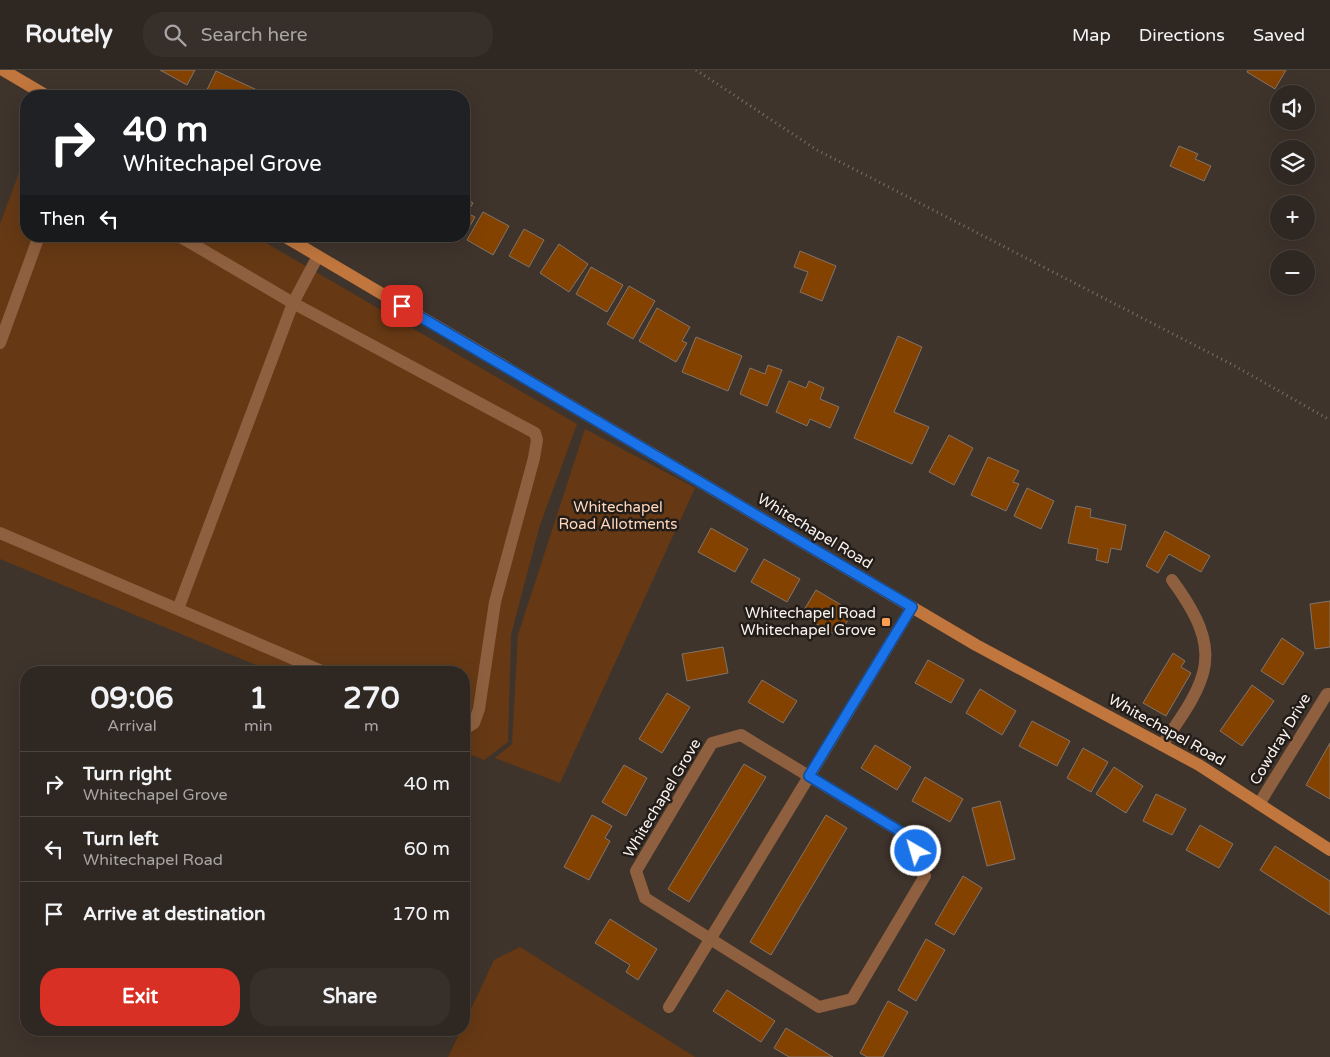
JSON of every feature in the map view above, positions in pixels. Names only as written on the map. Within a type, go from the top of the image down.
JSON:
[{"type":"main road","points":[[3,70],[37,90]]},
{"type":"main road","name":"Whitechapel Road","points":[[294,242],[976,645],[1199,765],[1330,850]]},
{"type":"street","points":[[0,344],[37,242]]},
{"type":"street","points":[[189,242],[293,303],[535,433],[537,440],[534,458],[495,602],[479,709],[474,723],[470,725]]},
{"type":"street","points":[[178,609],[293,303],[318,256]]},
{"type":"street","points":[[0,533],[310,666]]},
{"type":"street","points":[[1162,745],[1187,711],[1197,692],[1206,660],[1201,626],[1192,608],[1172,580]]},
{"type":"street","points":[[669,1006],[912,607]]},
{"type":"street","name":"Cowdray Drive","points":[[1259,804],[1327,694],[1330,694]]},
{"type":"street","name":"Whitechapel Grove","points":[[741,735],[809,776],[911,838],[925,876],[852,999],[819,1006],[645,898],[636,871],[712,743],[741,735]]},
{"type":"path","points":[[696,70],[817,150],[1235,366],[1330,420]]},
{"type":"green space","points":[[20,170],[20,242],[264,242],[577,424],[539,528],[511,635],[508,742],[484,760],[470,754],[470,666],[259,666],[0,559],[0,224]]},
{"type":"green space","name":"Whitechapel Road Allotments","points":[[585,429],[695,488],[560,783],[495,758],[512,744],[518,635]]},
{"type":"green space","points":[[520,947],[695,1057],[448,1057],[458,1036],[470,1036],[470,1011],[494,960]]},
{"type":"building","points":[[160,70],[195,70],[187,85]]},
{"type":"building","points":[[1248,70],[1286,70],[1277,85],[1270,86],[1247,72]]},
{"type":"building","points":[[216,71],[257,90],[207,90]]},
{"type":"building","points":[[1179,146],[1198,154],[1195,159],[1211,166],[1204,181],[1170,166]]},
{"type":"building","points":[[483,212],[509,226],[493,255],[470,242],[470,235]]},
{"type":"building","points":[[470,214],[475,217],[470,226]]},
{"type":"building","points":[[524,229],[544,240],[529,267],[509,256]]},
{"type":"building","points":[[559,244],[588,264],[569,292],[540,273]]},
{"type":"building","points":[[800,251],[836,266],[822,301],[800,292],[808,272],[794,267]]},
{"type":"building","points":[[591,267],[623,285],[607,312],[576,294]]},
{"type":"building","points":[[629,286],[655,301],[633,339],[607,324]]},
{"type":"building","points":[[657,308],[690,327],[682,341],[687,343],[676,362],[639,341]]},
{"type":"building","points":[[898,336],[922,347],[894,412],[929,427],[912,464],[854,438]]},
{"type":"building","points":[[696,337],[742,356],[728,391],[682,372]]},
{"type":"building","points":[[768,365],[782,370],[767,406],[740,394],[750,368],[765,374]]},
{"type":"building","points":[[789,381],[806,388],[809,381],[824,388],[820,399],[839,407],[830,428],[810,419],[807,426],[776,412]]},
{"type":"building","points":[[949,435],[973,448],[954,485],[929,472]]},
{"type":"building","points":[[988,457],[1019,471],[1013,482],[1019,484],[1006,511],[971,495]]},
{"type":"building","points":[[1027,488],[1054,501],[1041,529],[1014,516]]},
{"type":"building","points":[[1076,506],[1091,509],[1090,517],[1126,525],[1121,550],[1111,548],[1108,563],[1096,560],[1098,549],[1068,543]]},
{"type":"building","points":[[711,528],[748,549],[735,572],[698,552]]},
{"type":"building","points":[[1165,531],[1210,556],[1201,572],[1169,554],[1158,573],[1146,566]]},
{"type":"building","points":[[764,559],[800,579],[787,602],[751,582]]},
{"type":"building","points":[[816,590],[853,612],[838,636],[801,615]]},
{"type":"building","points":[[1330,601],[1330,647],[1315,649],[1310,604]]},
{"type":"building","points":[[1282,638],[1304,653],[1283,685],[1261,671]]},
{"type":"building","points":[[723,647],[728,673],[687,681],[682,654]]},
{"type":"building","points":[[1173,653],[1185,661],[1181,667],[1191,673],[1166,716],[1143,703]]},
{"type":"building","points":[[928,660],[964,680],[951,703],[915,683]]},
{"type":"building","points":[[762,680],[797,701],[783,723],[748,702]]},
{"type":"building","points":[[1252,685],[1274,701],[1242,746],[1220,731]]},
{"type":"building","points":[[980,689],[1016,711],[1002,735],[966,713]]},
{"type":"building","points":[[667,693],[690,707],[662,753],[639,739]]},
{"type":"building","points":[[1032,721],[1070,741],[1057,766],[1019,746]]},
{"type":"building","points":[[1330,743],[1330,799],[1306,785]]},
{"type":"building","points":[[875,745],[911,767],[897,790],[861,768]]},
{"type":"building","points":[[1083,748],[1108,762],[1091,792],[1067,778]]},
{"type":"building","points":[[744,764],[766,777],[689,902],[668,889]]},
{"type":"building","points":[[624,765],[647,778],[626,816],[602,802]]},
{"type":"building","points":[[1114,767],[1143,786],[1126,813],[1096,794]]},
{"type":"building","points":[[925,777],[963,799],[950,822],[912,801]]},
{"type":"building","points":[[1156,794],[1186,809],[1172,835],[1143,821]]},
{"type":"building","points":[[1000,801],[1015,859],[987,866],[972,808]]},
{"type":"building","points":[[592,815],[612,826],[605,838],[610,841],[589,880],[564,867]]},
{"type":"building","points":[[826,815],[847,828],[771,955],[750,942]]},
{"type":"building","points":[[1200,825],[1233,844],[1219,868],[1186,850]]},
{"type":"building","points":[[1275,846],[1330,881],[1330,915],[1260,870]]},
{"type":"building","points":[[963,876],[982,888],[954,935],[935,924]]},
{"type":"building","points":[[610,919],[657,949],[638,980],[626,972],[630,965],[595,943]]},
{"type":"building","points":[[926,939],[945,950],[916,1001],[898,990]]},
{"type":"building","points":[[727,990],[775,1021],[761,1042],[713,1011]]},
{"type":"building","points":[[888,1001],[908,1012],[883,1057],[867,1057],[860,1053]]},
{"type":"building","points":[[786,1028],[833,1057],[789,1057],[774,1048]]},
{"type":"place","name":"Whitechapel Road Whitechapel Grove","points":[[886,622]]},
{"type":"route","points":[[402,306],[912,607],[809,776],[911,838],[916,851]]}]
